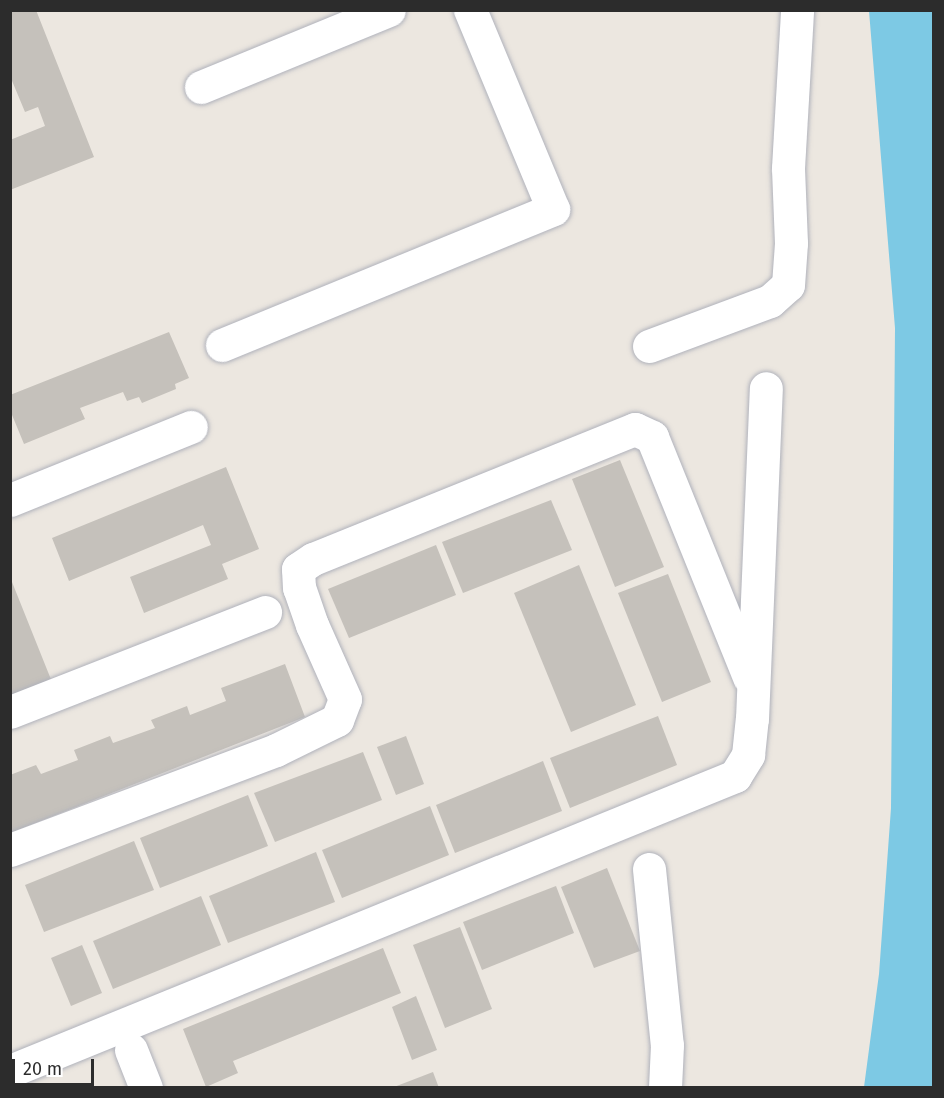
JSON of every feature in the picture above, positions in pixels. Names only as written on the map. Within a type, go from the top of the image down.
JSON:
[{"type":"street","points":[[201,87],[389,10]]},
{"type":"street","points":[[222,345],[553,209],[470,10]]},
{"type":"street","points":[[649,346],[771,301],[788,285],[791,243],[788,168],[797,10]]},
{"type":"street","points":[[10,1071],[735,776],[748,755],[766,388]]},
{"type":"street","points":[[10,500],[191,427]]},
{"type":"street","points":[[10,850],[276,750],[337,720],[345,699],[312,625],[299,588],[298,569],[313,559],[635,429],[652,437],[753,688]]},
{"type":"street","points":[[10,712],[265,612]]},
{"type":"street","points":[[649,869],[667,1045],[665,1088]]},
{"type":"street","points":[[131,1050],[146,1088]]},
{"type":"water","points":[[869,11],[933,11],[933,1087],[864,1087],[879,974],[891,808],[895,328]]},
{"type":"building","points":[[10,10],[36,10],[94,157],[10,190],[10,140],[45,126],[38,107],[25,112],[10,76]]},
{"type":"building","points":[[169,332],[189,378],[175,384],[176,389],[142,403],[139,397],[127,401],[123,392],[80,408],[85,419],[24,444],[10,410],[10,395]]},
{"type":"building","points":[[620,460],[664,567],[615,587],[572,479]]},
{"type":"building","points":[[226,467],[259,549],[222,564],[228,579],[144,613],[130,577],[211,545],[203,525],[69,581],[52,538]]},
{"type":"building","points":[[551,500],[572,550],[463,593],[442,542]]},
{"type":"building","points":[[436,545],[456,595],[349,638],[328,589]]},
{"type":"building","points":[[579,565],[636,705],[571,732],[514,593]]},
{"type":"building","points":[[668,574],[711,682],[662,702],[618,593]]},
{"type":"building","points":[[10,577],[52,682],[10,698]]},
{"type":"building","points":[[285,664],[305,717],[10,833],[10,775],[36,765],[41,774],[78,760],[74,750],[110,736],[113,743],[155,728],[151,720],[187,706],[190,715],[226,701],[221,688]]},
{"type":"building","points":[[658,716],[677,765],[570,808],[550,758]]},
{"type":"building","points":[[406,736],[424,784],[396,795],[377,747]]},
{"type":"building","points":[[363,752],[382,800],[275,842],[254,793]]},
{"type":"building","points":[[543,761],[562,811],[455,853],[436,805]]},
{"type":"building","points":[[248,795],[268,846],[160,888],[140,838]]},
{"type":"building","points":[[430,806],[449,855],[342,898],[322,850]]},
{"type":"building","points":[[134,841],[154,890],[44,932],[25,885]]},
{"type":"building","points":[[316,852],[335,902],[228,943],[209,896]]},
{"type":"building","points":[[607,868],[640,951],[594,968],[561,887]]},
{"type":"building","points":[[556,886],[574,933],[482,970],[463,922]]},
{"type":"building","points":[[201,896],[221,945],[113,989],[93,941]]},
{"type":"building","points":[[460,927],[492,1009],[445,1028],[413,945]]},
{"type":"building","points":[[82,945],[102,993],[71,1006],[51,958]]},
{"type":"building","points":[[383,948],[401,993],[233,1061],[238,1073],[206,1087],[183,1029]]},
{"type":"building","points":[[416,996],[437,1050],[412,1060],[392,1007]]},
{"type":"building","points":[[433,1072],[439,1088],[394,1088],[394,1087]]}]
